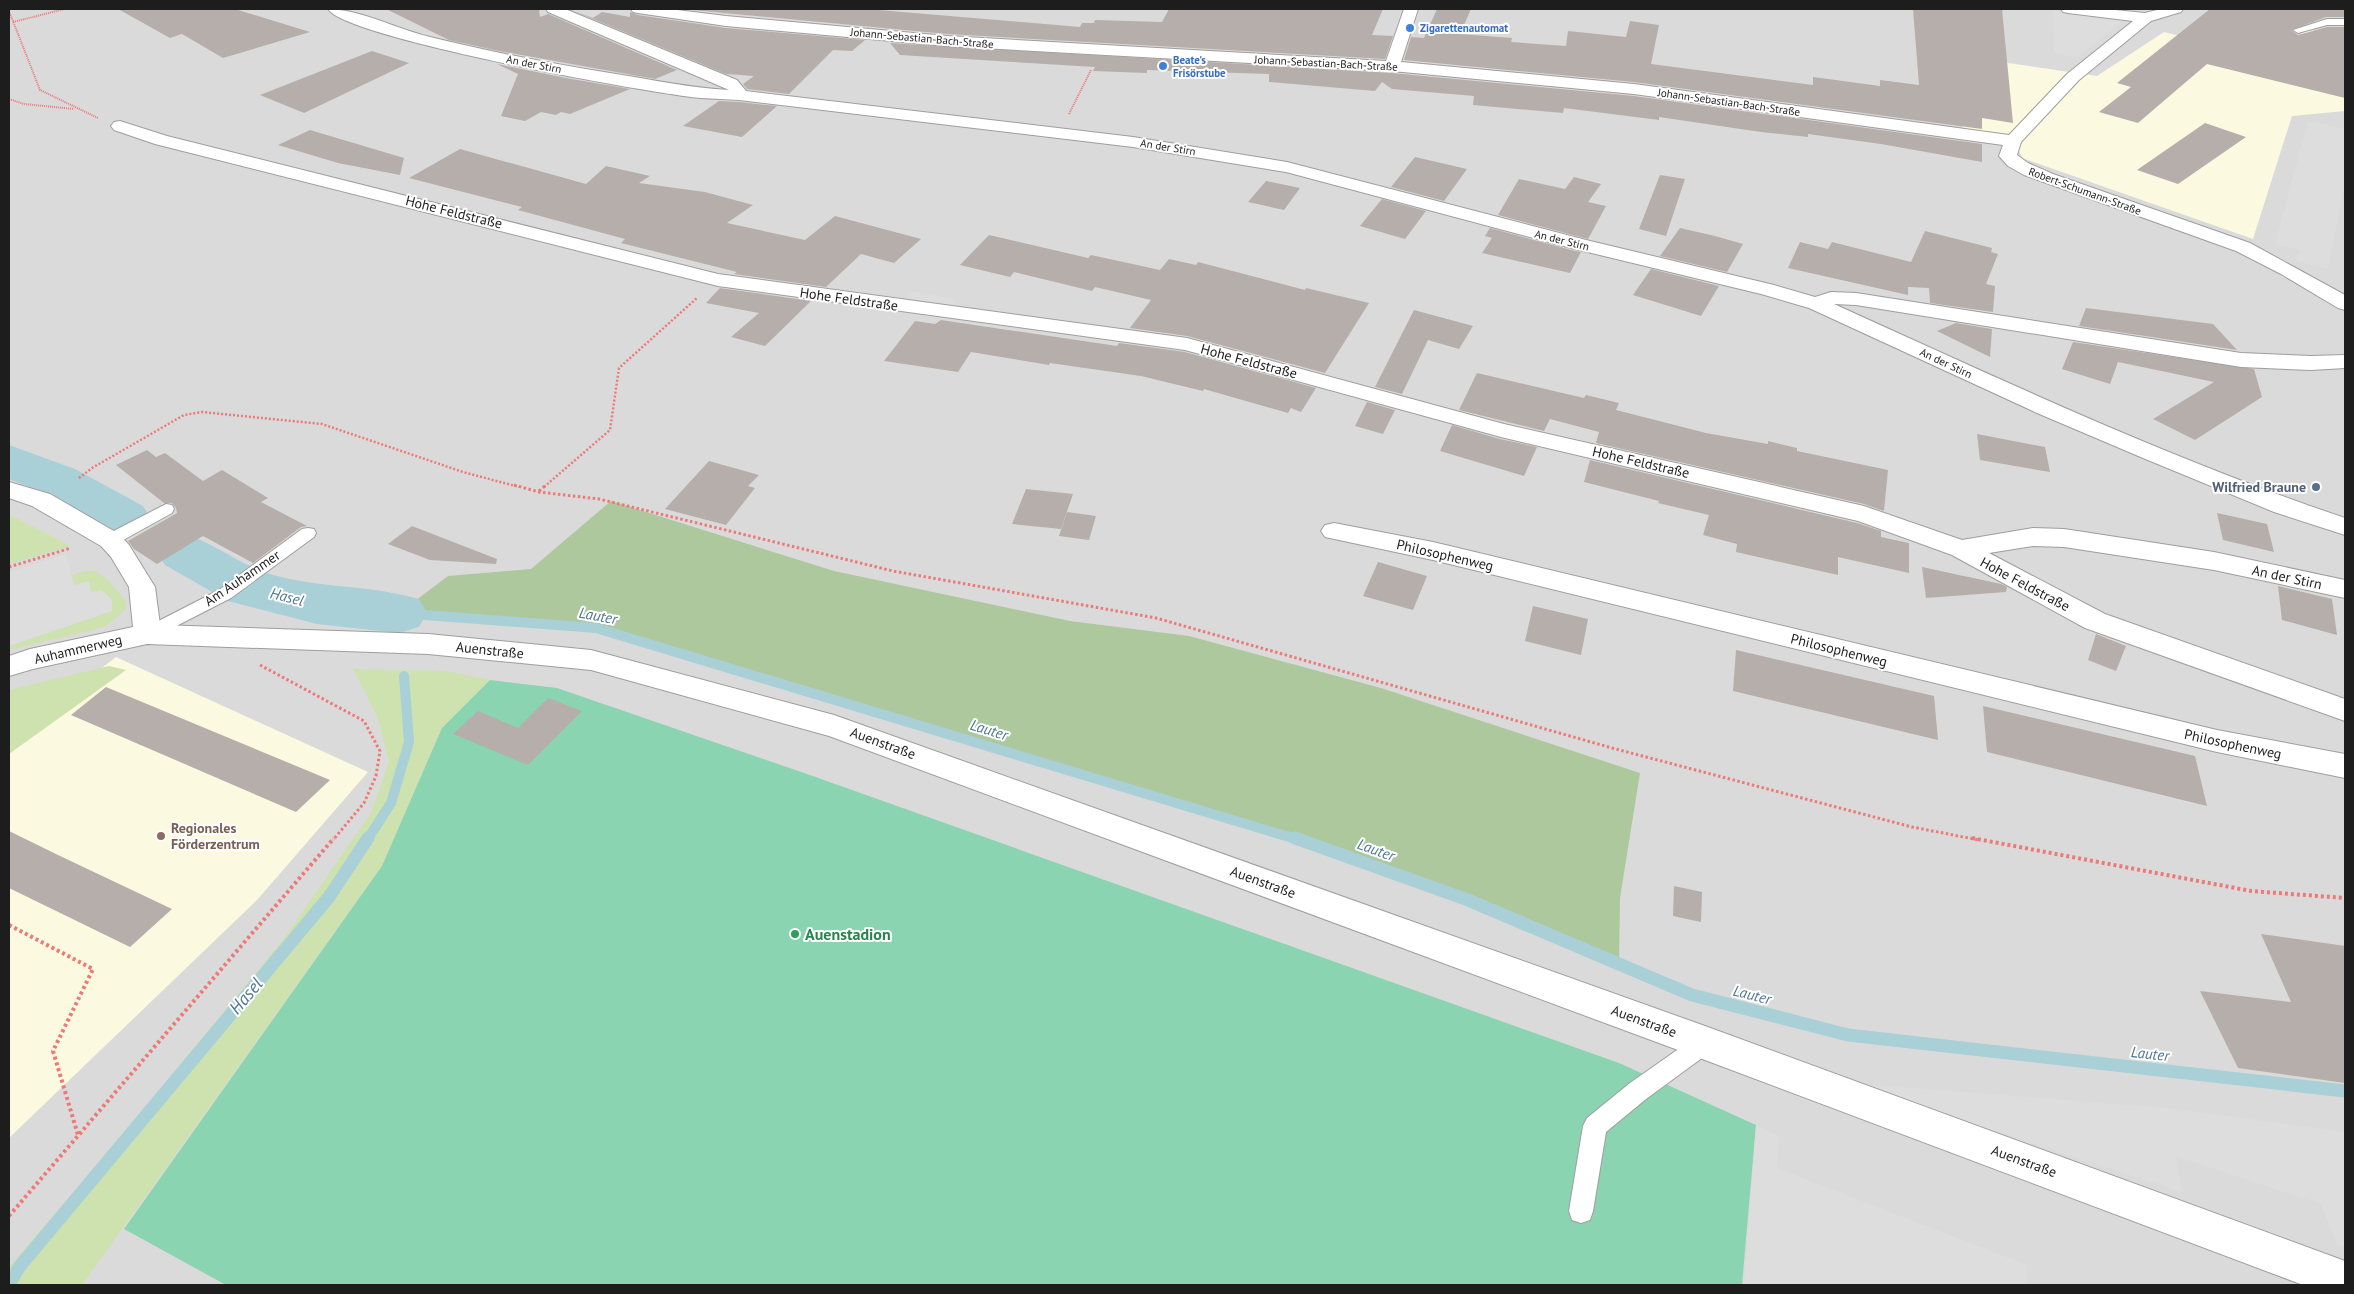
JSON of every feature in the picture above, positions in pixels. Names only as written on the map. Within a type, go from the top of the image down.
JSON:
[{"type":"street","name":"An der Stirn","points":[[335,9],[352,18],[422,40],[533,64],[700,93],[739,95],[1133,142],[1287,167],[1582,245],[1767,289],[1816,304],[2151,454],[2276,503],[2345,527]]},
{"type":"street","points":[[553,9],[731,84],[737,88],[739,95]]},
{"type":"street","name":"Johann-Sebastian-Bach-Straße","points":[[638,9],[726,21],[947,42],[1392,66],[1634,89],[2013,141]]},
{"type":"street","points":[[1392,66],[1411,9]]},
{"type":"street","points":[[2068,9],[2146,18]]},
{"type":"street","points":[[2013,141],[2073,77],[2146,18],[2176,9]]},
{"type":"street","name":"Hohe Feldstraße","points":[[120,126],[161,140],[718,280],[1187,344],[1501,430],[1864,514],[1961,549],[2095,621],[2345,710]]},
{"type":"street","name":"Robert-Schumann-Straße","points":[[2013,141],[2008,156],[2031,172],[2231,242],[2282,267],[2345,304]]},
{"type":"street","points":[[1816,304],[1831,298],[1856,299],[2241,360],[2310,363],[2345,361]]},
{"type":"street","points":[[9,490],[41,500],[106,538],[120,550],[142,587],[147,634]]},
{"type":"street","name":"Philosophenweg","points":[[1334,531],[1433,551],[2217,741],[2345,766]]},
{"type":"street","name":"An der Stirn","points":[[1961,549],[2033,537],[2064,538],[2214,561],[2345,589]]},
{"type":"street","name":"Auenstraße","points":[[147,634],[428,644],[591,660],[834,726],[1705,1043],[2345,1281]]},
{"type":"street","name":"Auhammerweg","points":[[9,666],[147,634]]},
{"type":"lane","points":[[2298,30],[2327,22],[2345,22]]},
{"type":"lane","points":[[106,538],[166,509]]},
{"type":"lane","name":"Am Auhammer","points":[[147,634],[225,594],[308,533]]},
{"type":"lane","points":[[1581,1211],[1595,1126],[1638,1091],[1705,1043]]},
{"type":"path","points":[[13,22],[65,9]]},
{"type":"path","points":[[9,11],[40,90],[78,110],[120,126]]},
{"type":"path","points":[[1067,119],[1096,63]]},
{"type":"path","points":[[9,98],[24,104],[78,110]]},
{"type":"path","points":[[538,492],[610,430],[619,368],[718,280]]},
{"type":"path","points":[[79,478],[92,468],[184,415],[202,412],[322,424],[463,472],[538,492],[599,499],[893,571],[1156,618],[1612,748],[1912,827],[2251,891],[2345,898]]},
{"type":"path","points":[[9,567],[106,538]]},
{"type":"path","points":[[9,1216],[364,803],[376,776],[380,752],[364,721],[257,664],[226,638]]},
{"type":"path","points":[[9,925],[93,969],[53,1051],[78,1135]]},
{"type":"shaded area","points":[[9,9],[2345,9],[2345,1285],[9,1285]]},
{"type":"shaded area","points":[[2053,10],[2126,19],[2076,58],[2054,52]]},
{"type":"shaded area","points":[[2309,29],[2345,39],[2345,69],[2335,77],[2345,80],[2345,111],[2292,116],[2253,239],[2022,158],[2018,148],[1963,131],[1955,55],[2097,76],[2164,32],[2265,57]]},
{"type":"shaded area","points":[[2308,121],[2345,129],[2345,183],[2328,269],[2296,261],[2299,250],[2275,244]]},
{"type":"shaded area","points":[[910,291],[954,299],[955,306],[905,298]]},
{"type":"shaded area","points":[[66,554],[74,585],[89,581],[91,592],[102,590],[112,600],[112,611],[9,646],[9,572]]},
{"type":"shaded area","name":"Regionales Förderzentrum","points":[[116,657],[368,772],[257,900],[9,1138],[9,743],[25,727]]},
{"type":"shaded area","points":[[1847,1083],[2167,1108],[2345,1132],[2345,1246],[2337,1244],[2321,1204],[2175,1156],[2182,1192]]},
{"type":"shaded area","points":[[1756,1125],[1779,1136],[1777,1168],[2027,1265],[2027,1285],[1744,1285]]},
{"type":"green space","points":[[611,501],[834,571],[1070,621],[1189,636],[1381,688],[1640,773],[1620,898],[1619,964],[1468,900],[1327,848],[1069,768],[596,628],[399,613],[448,576],[531,569]]},
{"type":"green space","points":[[12,516],[71,546],[9,564],[9,518]]},
{"type":"green space","points":[[85,571],[96,571],[111,583],[126,602],[125,610],[105,627],[9,650],[9,646],[111,611],[91,592],[74,586],[72,575]]},
{"type":"green space","points":[[109,666],[126,670],[9,754],[9,690]]},
{"type":"green space","points":[[353,669],[446,671],[490,680],[442,728],[382,866],[82,1285],[19,1285],[9,1282],[9,1267],[102,1159],[282,941],[371,813],[389,761],[377,716]]},
{"type":"green space","name":"Auenstadion","points":[[490,680],[557,688],[807,774],[1619,1063],[1756,1125],[1742,1285],[226,1285],[124,1229],[382,866],[442,728]]},
{"type":"building","points":[[118,9],[235,9],[310,32],[223,58],[182,34],[170,38]]},
{"type":"building","points":[[386,9],[539,9],[540,17],[548,14],[677,70],[655,79],[499,51],[449,40]]},
{"type":"building","points":[[569,9],[593,18],[602,12],[630,17],[630,12],[638,15],[726,28],[865,40],[852,51],[833,50],[789,94],[747,89],[743,84],[754,76],[726,74]]},
{"type":"building","points":[[682,9],[867,9],[1080,27],[1082,23],[1094,23],[1095,20],[1162,22],[1169,9],[1383,9],[1372,35],[1393,36],[1385,59],[947,34]]},
{"type":"building","points":[[1437,9],[1471,9],[1460,34],[1512,38],[1511,42],[1566,46],[1568,31],[1626,37],[1630,21],[1659,25],[1651,64],[1813,85],[1813,77],[1880,86],[1880,80],[1919,85],[1913,9],[2002,9],[2013,123],[1982,118],[1982,129],[1634,82],[1404,60],[1411,37],[1424,38]]},
{"type":"building","points":[[2210,9],[2345,9],[2345,17],[2326,17],[2291,30],[2298,35],[2327,27],[2345,27],[2345,98],[2207,64],[2138,123],[2099,112],[2131,87],[2117,83]]},
{"type":"building","points":[[890,43],[1392,73],[1634,96],[1982,144],[1982,162],[1881,144],[1808,134],[1808,137],[1761,132],[1659,117],[1659,120],[1564,108],[1563,113],[1473,105],[1474,96],[1392,89],[1382,82],[1375,91],[1269,82],[1269,74],[1147,70],[1147,73],[1093,71],[1095,67],[900,55]]},
{"type":"building","points":[[372,51],[409,63],[304,113],[260,95]]},
{"type":"building","points":[[497,64],[630,89],[570,114],[561,112],[556,115],[541,112],[525,121],[501,116],[518,74]]},
{"type":"building","points":[[719,101],[777,106],[742,137],[683,126]]},
{"type":"building","points":[[2205,123],[2246,137],[2178,184],[2137,170]]},
{"type":"building","points":[[310,130],[404,158],[400,175],[338,163],[278,145]]},
{"type":"building","points":[[460,149],[586,184],[606,166],[650,176],[639,183],[705,192],[753,205],[727,223],[805,240],[835,216],[921,239],[894,263],[861,254],[826,287],[734,274],[737,272],[621,243],[625,239],[518,210],[522,207],[409,178]]},
{"type":"building","points":[[1415,157],[1467,169],[1444,201],[1391,187]]},
{"type":"building","points":[[1660,175],[1685,179],[1666,236],[1639,229]]},
{"type":"building","points":[[1574,177],[1601,184],[1588,202],[1606,206],[1588,239],[1498,215],[1519,179],[1565,189]]},
{"type":"building","points":[[1266,181],[1300,188],[1284,210],[1248,202]]},
{"type":"building","points":[[1382,199],[1426,211],[1405,239],[1360,226]]},
{"type":"building","points":[[1490,228],[1581,252],[1570,273],[1482,253],[1492,238],[1485,236]]},
{"type":"building","points":[[1680,228],[1743,244],[1727,272],[1660,256]]},
{"type":"building","points":[[1925,231],[1992,248],[1991,252],[1998,254],[1986,284],[1995,286],[1993,312],[1930,303],[1929,288],[1908,287],[1908,295],[1788,268],[1800,242],[1828,249],[1832,242],[1911,262]]},
{"type":"building","points":[[989,235],[1088,258],[1091,255],[1160,270],[1169,259],[1196,265],[1198,262],[1305,290],[1306,288],[1369,303],[1325,373],[1187,336],[1130,328],[1151,300],[1095,287],[1092,291],[1014,272],[1010,277],[960,265]]},
{"type":"building","points":[[1651,269],[1719,286],[1701,316],[1633,295]]},
{"type":"building","points":[[720,288],[811,301],[765,346],[731,337],[759,313],[706,303]]},
{"type":"building","points":[[2086,308],[2213,324],[2237,350],[2079,326]]},
{"type":"building","points":[[1414,310],[1473,326],[1459,349],[1428,340],[1402,394],[1375,387]]},
{"type":"building","points":[[941,320],[1117,346],[1119,343],[1185,352],[1316,388],[1301,412],[1291,408],[1288,413],[1204,389],[1203,391],[1141,376],[1050,363],[1049,365],[971,352],[958,372],[884,361],[915,321],[935,324]]},
{"type":"building","points":[[1956,323],[1992,329],[1990,357],[1937,331]]},
{"type":"building","points":[[2073,342],[2254,369],[2262,397],[2195,440],[2153,419],[2214,382],[2118,362],[2110,384],[2062,369]]},
{"type":"building","points":[[1477,373],[1584,398],[1586,395],[1619,403],[1616,410],[1706,433],[1768,444],[1768,441],[1797,448],[1797,451],[1888,470],[1884,511],[1864,504],[1596,443],[1599,432],[1550,419],[1544,431],[1459,410]]},
{"type":"building","points":[[1367,402],[1395,410],[1383,434],[1355,426]]},
{"type":"building","points":[[1452,425],[1500,439],[1537,447],[1524,476],[1440,451]]},
{"type":"building","points":[[1977,434],[2045,447],[2050,472],[1980,460]]},
{"type":"building","points":[[147,450],[156,457],[165,453],[203,481],[222,470],[268,498],[261,502],[307,526],[301,527],[253,563],[203,536],[157,564],[134,549],[128,541],[177,513],[176,508],[172,503],[164,503],[116,465]]},
{"type":"building","points":[[1590,460],[1857,523],[1881,531],[1881,537],[1909,543],[1909,573],[1838,557],[1838,575],[1736,552],[1737,544],[1703,535],[1709,515],[1584,482]]},
{"type":"building","points":[[709,461],[759,475],[748,486],[755,488],[726,525],[665,509]]},
{"type":"building","points":[[1026,489],[1073,494],[1061,529],[1012,524]]},
{"type":"building","points":[[1067,512],[1096,516],[1089,540],[1059,536]]},
{"type":"building","points":[[2217,513],[2267,524],[2274,552],[2223,540]]},
{"type":"building","points":[[412,526],[497,559],[496,564],[430,560],[388,544]]},
{"type":"building","points":[[1378,562],[1427,576],[1413,610],[1363,596]]},
{"type":"building","points":[[1922,567],[2001,584],[2007,587],[2006,592],[1926,598]]},
{"type":"building","points":[[2278,586],[2332,599],[2337,635],[2282,620]]},
{"type":"building","points":[[1533,606],[1588,619],[1581,655],[1525,641]]},
{"type":"building","points":[[2096,634],[2126,646],[2116,671],[2088,660]]},
{"type":"building","points":[[1736,650],[1934,696],[1938,740],[1733,691]]},
{"type":"building","points":[[106,687],[330,780],[296,812],[71,715]]},
{"type":"building","points":[[548,698],[582,711],[528,765],[453,734],[478,711],[518,728]]},
{"type":"building","points":[[1983,706],[2195,756],[2207,806],[1987,752]]},
{"type":"building","points":[[9,831],[172,909],[130,947],[9,888]]},
{"type":"building","points":[[1674,886],[1702,892],[1701,922],[1673,916]]},
{"type":"building","points":[[2261,934],[2345,946],[2345,1083],[2238,1068],[2200,991],[2291,1002]]},
{"type":"waterway","name":"Hasel","points":[[9,461],[57,480],[125,518]]},
{"type":"waterway","name":"Hasel","points":[[184,552],[247,587],[317,604],[399,613]]},
{"type":"waterway","name":"Lauter","points":[[399,613],[596,628],[1299,840]]},
{"type":"waterway","name":"Hasel","points":[[367,840],[391,803],[409,742],[404,676]]},
{"type":"waterway","name":"Hasel","points":[[9,1284],[20,1266],[329,897],[368,838]]},
{"type":"waterway","name":"Lauter","points":[[1295,838],[1468,900],[1692,995],[1848,1035],[2345,1091]]},
{"type":"place","name":"Zigarettenautomat","points":[[1410,28]]},
{"type":"place","name":"Beate's Frisörstube","points":[[1163,66]]},
{"type":"place","name":"Wilfried Braune","points":[[2316,487]]},
{"type":"place","name":"Regionales Förderzentrum","points":[[161,836]]},
{"type":"place","name":"Auenstadion","points":[[795,934]]}]
